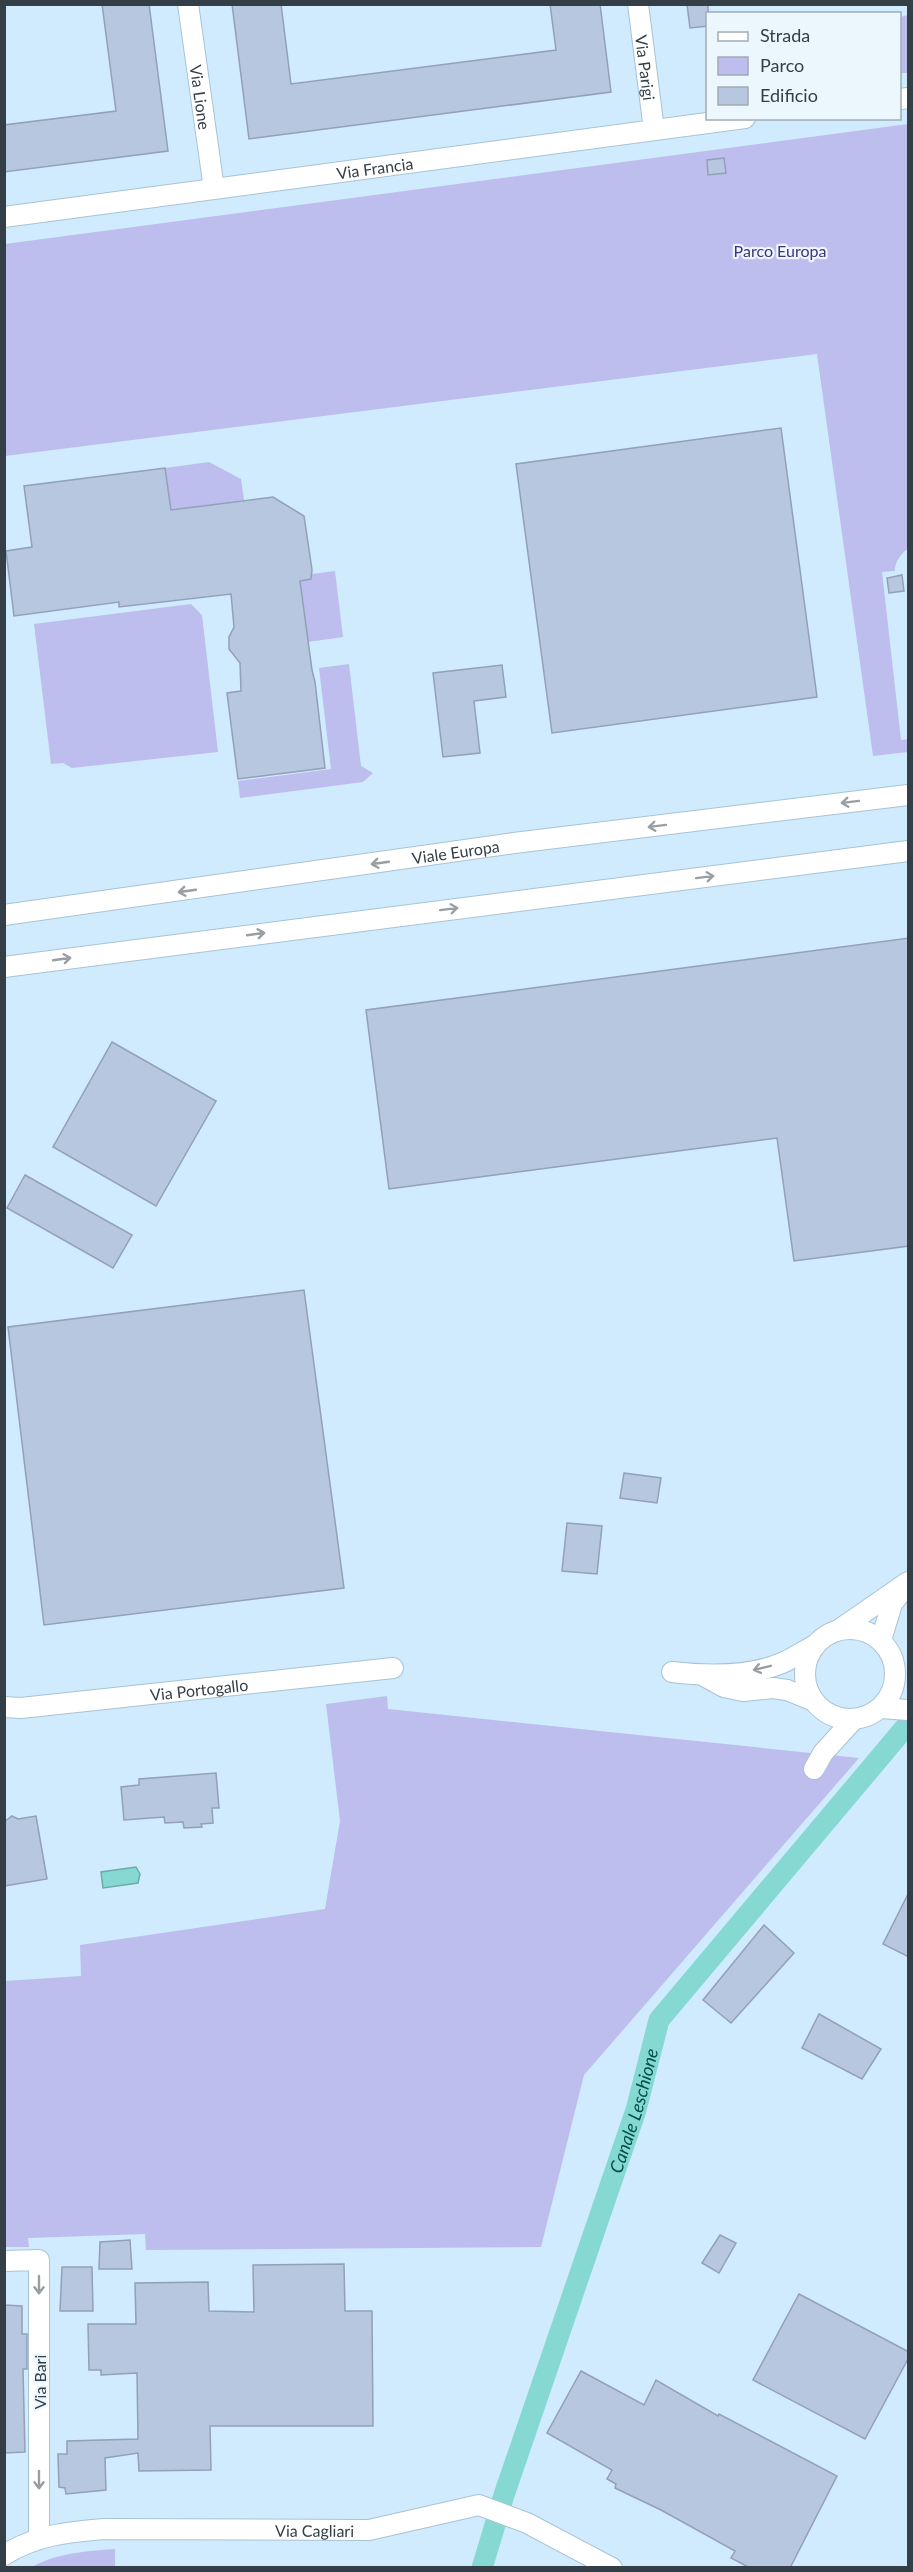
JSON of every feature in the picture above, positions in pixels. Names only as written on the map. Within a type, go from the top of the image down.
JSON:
[{"type":"street","name":"Via Lione","points":[[188,4],[214,189]]},
{"type":"street","name":"Via Parigi","points":[[638,4],[654,130]]},
{"type":"street","name":"Via Francia","points":[[4,217],[730,120]]},
{"type":"street","name":"Viale Europa","points":[[4,915],[514,843],[909,795]]},
{"type":"street","points":[[4,967],[909,851]]},
{"type":"street","points":[[672,1672],[704,1676],[750,1671],[781,1663],[815,1645],[826,1635],[840,1629],[909,1582]]},
{"type":"street","points":[[881,1640],[892,1604],[909,1582]]},
{"type":"street","points":[[704,1676],[724,1688],[743,1691],[773,1688],[788,1690],[838,1718],[854,1719],[868,1716],[881,1708],[890,1696],[895,1682],[895,1666],[891,1652],[881,1640],[869,1632],[855,1628],[840,1629]]},
{"type":"street","points":[[815,1645],[808,1658],[805,1673],[807,1688],[819,1706],[818,1761],[854,1719]]},
{"type":"street","points":[[895,1666],[909,1682]]},
{"type":"street","name":"Via Portogallo","points":[[4,1707],[21,1708],[393,1668]]},
{"type":"street","points":[[881,1708],[909,1710]]},
{"type":"street","name":"Via Bari","points":[[4,2261],[39,2260],[39,2537]]},
{"type":"street","name":"Via Cagliari","points":[[4,2555],[39,2537],[71,2531],[104,2529],[369,2530],[479,2505],[527,2523],[612,2568]]},
{"type":"green space","points":[[908,15],[908,73],[901,73],[901,17]]},
{"type":"green space","name":"Parco Europa","points":[[908,124],[908,549],[899,558],[895,571],[882,572],[901,740],[908,739],[908,752],[873,756],[817,354],[5,456],[5,244]]},
{"type":"green space","points":[[209,462],[241,479],[244,500],[171,510],[165,468]]},
{"type":"green space","points":[[335,571],[343,637],[308,642],[300,581],[312,579],[312,574]]},
{"type":"green space","points":[[191,604],[202,615],[218,752],[72,768],[63,763],[51,764],[34,624]]},
{"type":"green space","points":[[349,664],[361,766],[373,773],[363,782],[240,798],[238,781],[331,769],[319,668]]},
{"type":"green space","points":[[387,1696],[388,1709],[859,1758],[584,2075],[541,2247],[146,2250],[145,2234],[28,2238],[29,2247],[5,2247],[5,1981],[81,1976],[80,1945],[325,1909],[340,1821],[326,1704]]},
{"type":"green space","points":[[115,2549],[115,2567],[32,2567],[62,2556]]},
{"type":"shaded area","points":[[136,1867],[140,1874],[138,1883],[103,1888],[101,1872]]},
{"type":"building","points":[[102,4],[149,4],[168,151],[4,172],[4,125],[116,111]]},
{"type":"building","points":[[232,4],[281,4],[291,84],[556,50],[550,4],[600,4],[611,92],[249,139]]},
{"type":"building","points":[[687,4],[708,4],[706,26],[690,28]]},
{"type":"building","points":[[724,158],[726,173],[708,175],[707,160]]},
{"type":"building","points":[[781,428],[817,697],[552,733],[516,464]]},
{"type":"building","points":[[165,468],[171,510],[273,497],[304,516],[312,570],[311,579],[300,581],[325,768],[238,779],[227,693],[241,691],[240,663],[229,649],[229,637],[234,627],[231,594],[119,607],[119,602],[14,616],[6,551],[32,547],[24,486]]},
{"type":"building","points":[[902,575],[904,591],[889,593],[887,578]]},
{"type":"building","points":[[502,665],[506,697],[474,701],[480,753],[443,757],[433,673]]},
{"type":"building","points":[[909,938],[909,1246],[794,1261],[777,1138],[389,1189],[366,1010]]},
{"type":"building","points":[[112,1042],[216,1101],[156,1206],[53,1147]]},
{"type":"building","points":[[25,1175],[132,1235],[113,1268],[7,1208]]},
{"type":"building","points":[[304,1290],[344,1588],[44,1625],[8,1327]]},
{"type":"building","points":[[624,1473],[661,1478],[657,1503],[620,1498]]},
{"type":"building","points":[[567,1523],[602,1526],[597,1574],[562,1571]]},
{"type":"building","points":[[216,1773],[219,1808],[212,1808],[213,1823],[201,1824],[202,1827],[184,1828],[183,1822],[165,1823],[164,1817],[124,1820],[121,1787],[139,1785],[139,1779]]},
{"type":"building","points":[[12,1816],[18,1819],[36,1816],[47,1879],[4,1886],[4,1822]]},
{"type":"building","points":[[909,1892],[909,1957],[883,1944]]},
{"type":"building","points":[[764,1925],[794,1953],[731,2023],[703,2000]]},
{"type":"building","points":[[819,2014],[881,2049],[862,2079],[802,2048]]},
{"type":"building","points":[[720,2235],[736,2243],[719,2273],[702,2263]]},
{"type":"building","points":[[130,2240],[132,2269],[99,2269],[100,2242]]},
{"type":"building","points":[[344,2264],[345,2311],[372,2311],[373,2426],[210,2426],[211,2470],[139,2471],[138,2453],[105,2458],[106,2490],[66,2494],[65,2488],[59,2487],[58,2454],[67,2454],[67,2441],[138,2439],[137,2373],[101,2375],[101,2370],[89,2370],[88,2324],[136,2324],[135,2283],[208,2282],[209,2311],[254,2312],[253,2265]]},
{"type":"building","points":[[62,2267],[92,2267],[93,2311],[60,2311]]},
{"type":"building","points":[[799,2294],[909,2352],[909,2357],[865,2439],[753,2380]]},
{"type":"building","points":[[4,2305],[22,2306],[22,2334],[27,2334],[27,2369],[23,2369],[25,2452],[4,2453]]},
{"type":"building","points":[[581,2371],[644,2405],[656,2380],[718,2416],[719,2414],[837,2476],[790,2568],[750,2568],[731,2558],[735,2551],[661,2510],[615,2488],[616,2484],[607,2479],[612,2470],[547,2433]]},
{"type":"waterway","name":"Canale Leschione","points":[[482,2568],[504,2495],[636,2110],[659,2020],[908,1724]]}]
